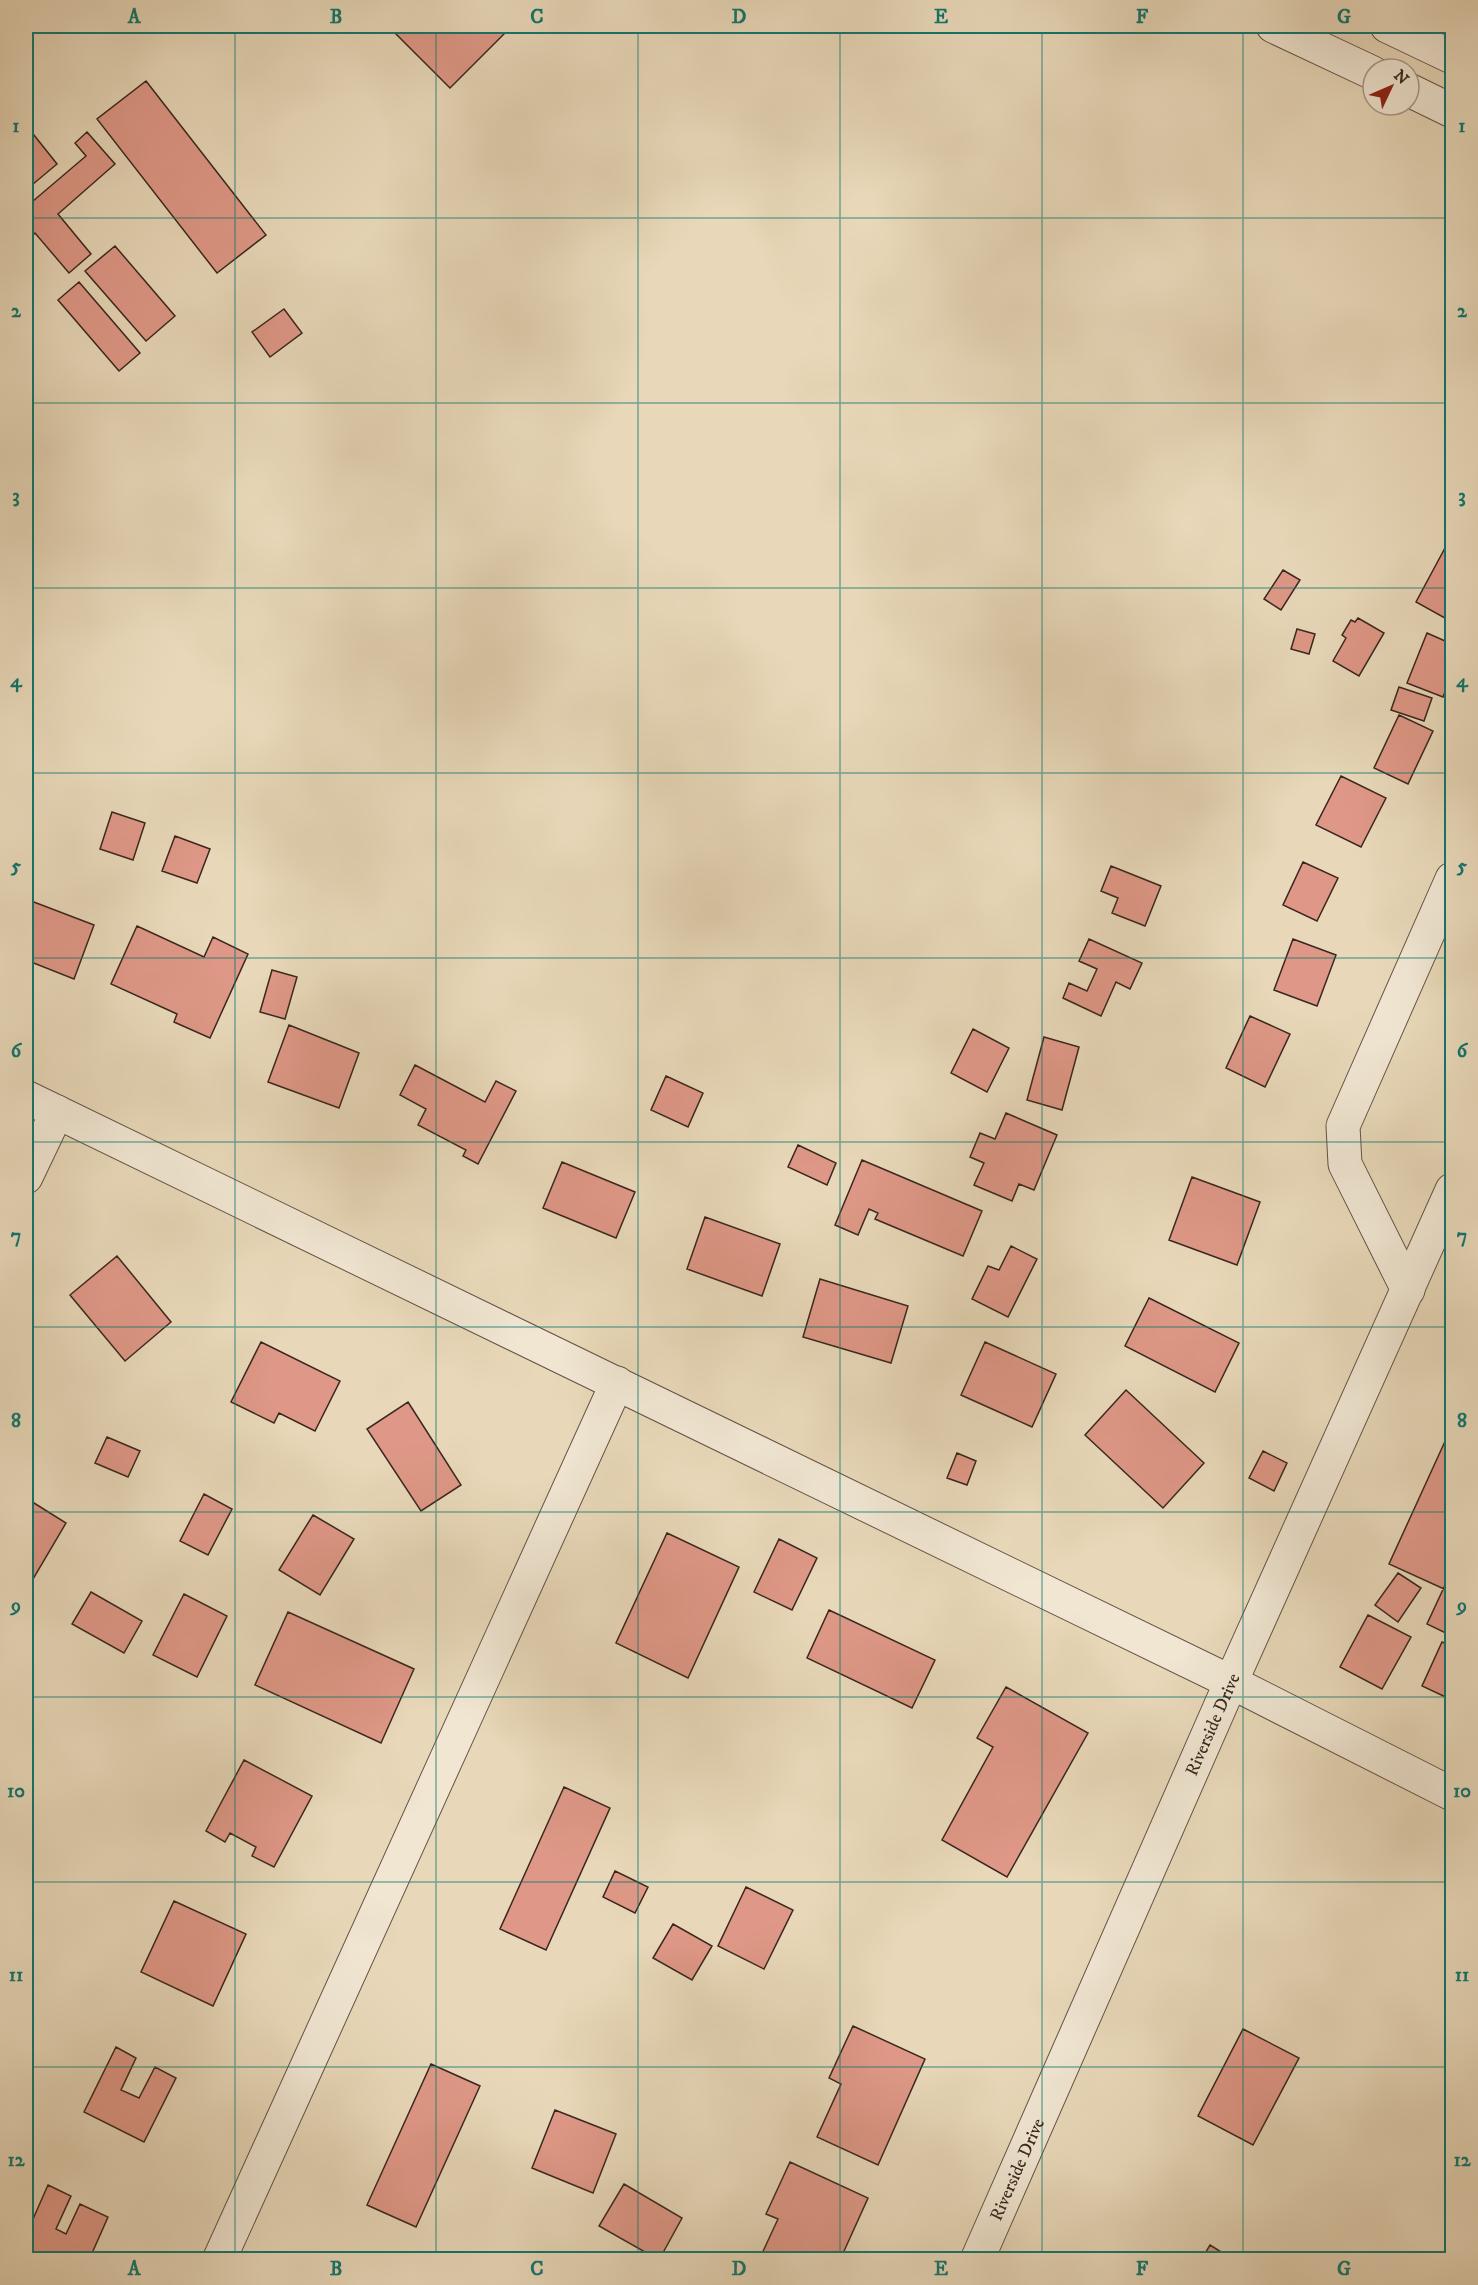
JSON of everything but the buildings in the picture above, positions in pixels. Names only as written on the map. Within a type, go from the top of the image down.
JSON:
[{"type":"street","points":[[1273,26],[1361,67]]},
{"type":"street","points":[[1387,26],[1452,57]]},
{"type":"street","points":[[1421,96],[1452,111]]},
{"type":"street","points":[[1408,1290],[1345,1164],[1343,1126],[1452,879]]},
{"type":"street","points":[[26,1097],[1231,1682],[1452,1794]]},
{"type":"street","points":[[26,1177],[57,1112]]},
{"type":"street","name":"Riverside Drive","points":[[977,2259],[1231,1682],[1452,1190]]},
{"type":"street","points":[[219,2259],[617,1383]]}]
